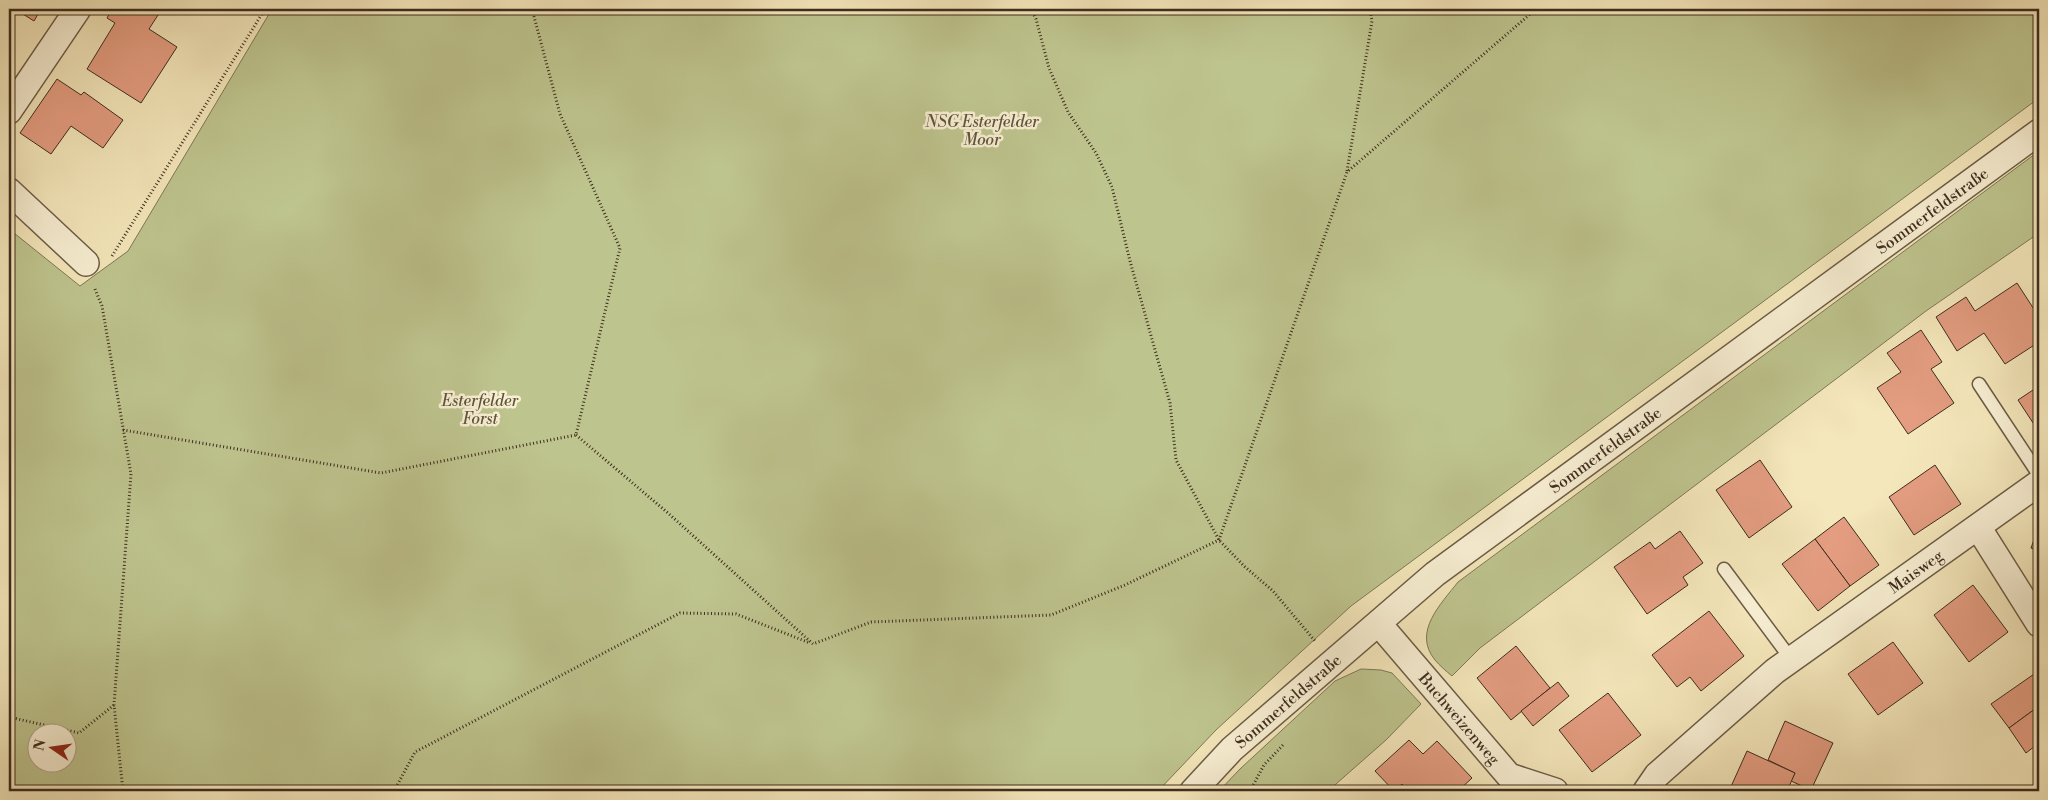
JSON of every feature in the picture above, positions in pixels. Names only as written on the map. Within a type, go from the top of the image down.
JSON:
[{"type":"street","points":[[9,111],[78,9]]},
{"type":"street","name":"Sommerfeldstraße","points":[[1193,791],[1232,749],[1435,574],[2039,132]]},
{"type":"street","points":[[9,191],[98,262]]},
{"type":"street","name":"Maisweg","points":[[1646,791],[1657,775],[1775,671],[2039,483]]},
{"type":"street","points":[[1978,527],[2039,624]]},
{"type":"street","name":"Buchweizenweg","points":[[1379,624],[1509,776],[1555,791]]},
{"type":"lane","points":[[1979,384],[2039,475]]},
{"type":"lane","points":[[1724,569],[1791,659]]},
{"type":"path","points":[[158,791],[123,789],[114,705],[131,474],[102,306],[98,262],[265,9]]},
{"type":"path","points":[[532,9],[560,114],[620,248],[576,435]]},
{"type":"path","points":[[1031,9],[1036,18],[1048,68],[1068,112],[1096,152],[1112,187],[1130,261],[1170,403],[1176,460],[1219,540],[1244,566],[1273,590],[1307,634],[1334,660]]},
{"type":"path","points":[[394,791],[415,752],[680,613],[736,614],[812,644],[871,622],[1051,615],[1125,585],[1219,540],[1347,172],[1372,21],[1370,9]]},
{"type":"path","points":[[1347,172],[1536,9]]},
{"type":"path","points":[[124,430],[381,473],[576,435]]},
{"type":"path","points":[[576,435],[668,513],[812,644]]},
{"type":"path","points":[[9,717],[79,733],[114,705]]},
{"type":"green space","name":"Esterfelder Forst","points":[[272,9],[2039,9],[2039,98],[1351,606],[1216,730],[1158,791],[9,791],[9,229],[80,286],[128,251]]},
{"type":"green space","points":[[2039,151],[2039,233],[1926,311],[1480,648],[1452,676],[1435,660],[1429,650],[1426,639],[1428,629],[1437,609],[1458,582]]},
{"type":"green space","points":[[1361,669],[1381,670],[1392,673],[1421,704],[1386,740],[1328,791],[1219,791],[1240,769],[1335,681]]},
{"type":"building","points":[[15,9],[41,9],[34,21]]},
{"type":"building","points":[[112,9],[148,9],[158,15],[149,29],[177,47],[141,103],[87,69],[115,23],[107,18]]},
{"type":"building","points":[[190,9],[203,9],[199,14]]},
{"type":"building","points":[[9,41],[14,44],[9,52]]},
{"type":"building","points":[[57,79],[81,95],[84,92],[123,120],[103,148],[71,126],[51,154],[20,133]]},
{"type":"building","points":[[2017,283],[2039,317],[2039,342],[2005,364],[1984,333],[1957,351],[1936,317],[1966,297],[1975,311]]},
{"type":"building","points":[[1921,330],[1942,362],[1931,369],[1954,403],[1908,434],[1877,388],[1901,372],[1887,353]]},
{"type":"building","points":[[2039,386],[2039,432],[2018,400]]},
{"type":"building","points":[[1760,460],[1792,507],[1749,538],[1716,490]]},
{"type":"building","points":[[1935,465],[1961,504],[1914,535],[1889,497]]},
{"type":"building","points":[[1844,517],[1879,565],[1850,586],[1815,539]]},
{"type":"building","points":[[2039,526],[2039,551],[2031,548]]},
{"type":"building","points":[[1680,531],[1703,563],[1683,577],[1688,585],[1647,614],[1614,567],[1650,542],[1655,549]]},
{"type":"building","points":[[1815,539],[1850,586],[1818,611],[1782,564]]},
{"type":"building","points":[[1973,585],[2008,632],[1969,662],[1934,615]]},
{"type":"building","points":[[1709,611],[1744,656],[1701,691],[1690,677],[1677,687],[1652,655]]},
{"type":"building","points":[[1893,642],[1923,683],[1878,715],[1848,674]]},
{"type":"building","points":[[1516,646],[1550,688],[1511,720],[1477,678]]},
{"type":"building","points":[[2037,672],[2039,675],[2039,706],[2009,728],[1991,704]]},
{"type":"building","points":[[1558,682],[1569,696],[1533,726],[1521,711]]},
{"type":"building","points":[[1608,693],[1641,735],[1592,772],[1559,730]]},
{"type":"building","points":[[2039,706],[2039,743],[2026,753],[2009,728]]},
{"type":"building","points":[[1785,721],[1833,743],[1811,790],[1791,781],[1795,773],[1768,760]]},
{"type":"building","points":[[1409,740],[1423,754],[1437,741],[1472,778],[1458,791],[1408,791],[1402,784],[1394,791],[1375,771]]},
{"type":"building","points":[[1747,751],[1795,773],[1787,791],[1729,791]]},
{"type":"park label","name":"NSG Esterfelder Moor","points":[[982,130]]}]
